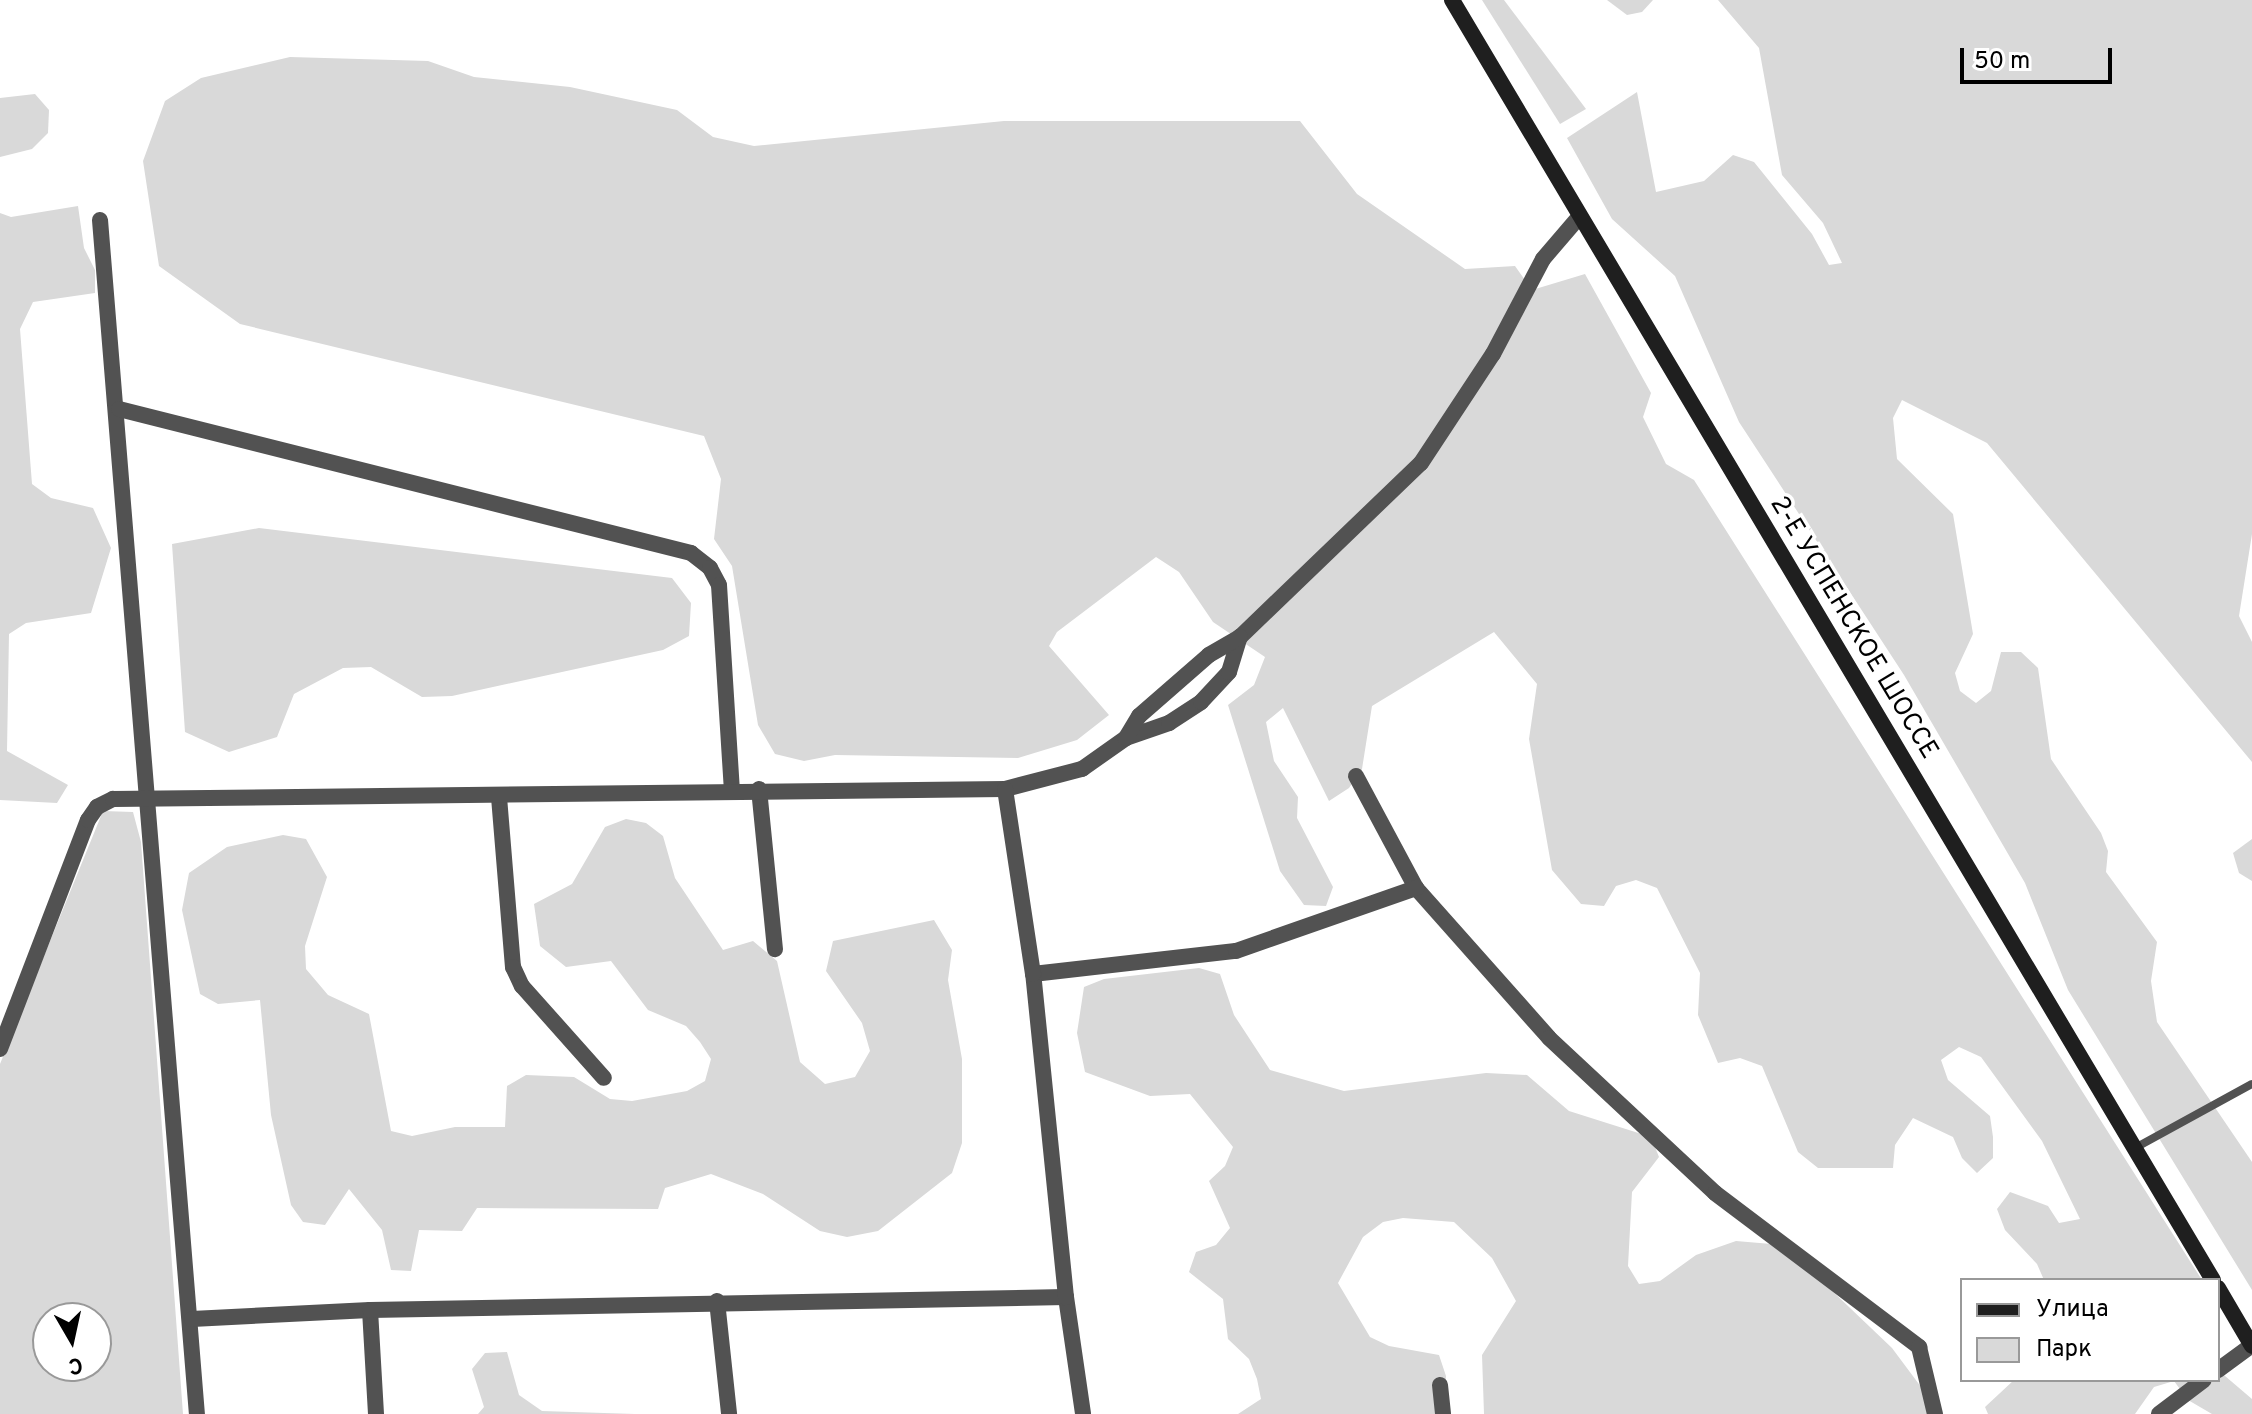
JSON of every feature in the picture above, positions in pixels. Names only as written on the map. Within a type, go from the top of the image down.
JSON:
[{"type":"main road","name":"2-Е УСПЕНСКОЕ ШОССЕ","points":[[1452,0],[2212,1278]]},
{"type":"main road","points":[[2220,1291],[2252,1346]]},
{"type":"street","points":[[1126,738],[1139,716],[1209,655],[1240,637],[1421,463],[1493,354],[1543,259],[1579,217]]},
{"type":"street","points":[[100,220],[119,409],[197,1414]]},
{"type":"street","points":[[119,409],[691,553],[710,568],[719,585],[732,790]]},
{"type":"street","points":[[0,1049],[88,820],[97,807],[113,799],[149,796],[499,797],[759,789],[1005,789],[1082,769],[1126,738],[1169,723],[1201,702],[1229,672],[1240,637]]},
{"type":"street","points":[[1356,776],[1416,888],[1549,1038],[1715,1193],[1919,1347],[1935,1414]]},
{"type":"street","points":[[759,789],[775,949]]},
{"type":"street","points":[[1005,789],[1033,974],[1066,1297],[1083,1414]]},
{"type":"street","points":[[499,797],[513,967],[522,986],[604,1078]]},
{"type":"street","points":[[1033,974],[1236,951],[1416,888]]},
{"type":"street","points":[[192,1319],[370,1310],[717,1301],[1066,1297]]},
{"type":"street","points":[[717,1301],[729,1414]]},
{"type":"street","points":[[370,1310],[376,1414]]},
{"type":"street","points":[[2220,1369],[2252,1346]]},
{"type":"street","points":[[2159,1414],[2201,1382]]},
{"type":"street","points":[[1440,1385],[1443,1414]]},
{"type":"lane","points":[[2135,1148],[2252,1084]]},
{"type":"green space","points":[[1482,0],[1504,0],[1586,109],[1560,124]]},
{"type":"green space","points":[[1607,0],[1653,0],[1642,12],[1627,15]]},
{"type":"green space","points":[[1718,0],[2252,0],[2252,534],[2239,616],[2252,642],[2252,762],[1987,443],[1902,400],[1893,418],[1897,459],[1953,514],[1973,634],[1955,673],[1960,691],[1976,703],[1991,691],[2001,652],[2021,652],[2038,668],[2051,759],[2101,833],[2108,851],[2106,872],[2157,942],[2151,981],[2157,1022],[2252,1162],[2252,1290],[2068,990],[2025,883],[1904,675],[1739,422],[1675,276],[1612,219],[1567,138],[1637,92],[1656,192],[1704,181],[1733,155],[1754,162],[1812,234],[1829,265],[1842,263],[1823,223],[1782,175],[1759,48]]},
{"type":"green space","points":[[290,57],[428,61],[474,77],[570,87],[677,110],[713,137],[754,146],[1004,121],[1300,121],[1357,194],[1465,269],[1515,266],[1532,290],[1585,274],[1651,393],[1643,417],[1666,464],[1694,480],[2201,1278],[2043,1278],[2037,1264],[2005,1230],[1997,1209],[2010,1192],[2048,1206],[2059,1223],[2080,1219],[2042,1141],[1981,1057],[1959,1047],[1941,1060],[1948,1080],[1990,1116],[1993,1137],[1993,1158],[1977,1173],[1962,1158],[1953,1137],[1913,1118],[1895,1145],[1893,1168],[1818,1168],[1798,1152],[1762,1066],[1740,1058],[1718,1063],[1698,1015],[1700,973],[1657,888],[1636,880],[1616,886],[1604,906],[1581,904],[1552,870],[1529,739],[1537,684],[1494,632],[1372,706],[1362,769],[1349,788],[1329,801],[1283,708],[1266,722],[1274,761],[1298,797],[1297,818],[1333,887],[1326,906],[1304,905],[1280,871],[1228,705],[1254,685],[1265,657],[1213,622],[1179,572],[1156,557],[1057,632],[1049,646],[1109,715],[1077,740],[1018,758],[835,755],[804,761],[775,754],[758,725],[732,566],[714,539],[721,479],[704,436],[240,324],[159,266],[143,161],[165,101],[201,78]]},
{"type":"green space","points":[[35,94],[49,110],[48,133],[32,149],[0,157],[0,98]]},
{"type":"green space","points":[[78,206],[84,248],[95,270],[95,293],[33,302],[20,329],[32,484],[51,498],[93,508],[111,548],[91,613],[26,623],[9,634],[7,751],[68,785],[57,803],[0,800],[0,213],[11,217]]},
{"type":"green space","points":[[259,528],[672,578],[691,603],[689,636],[663,650],[452,696],[422,697],[371,667],[343,668],[294,694],[277,737],[229,752],[185,732],[172,544]]},
{"type":"green space","points":[[103,811],[133,812],[141,842],[183,1414],[0,1414],[0,1064]]},
{"type":"green space","points":[[626,819],[646,823],[663,836],[675,878],[723,950],[753,941],[777,961],[800,1062],[825,1084],[855,1077],[870,1051],[862,1023],[826,971],[833,941],[934,920],[952,950],[948,980],[962,1059],[962,1143],[952,1173],[878,1231],[847,1237],[820,1231],[763,1194],[711,1174],[665,1188],[658,1209],[477,1208],[462,1231],[419,1230],[411,1271],[391,1270],[382,1230],[349,1189],[325,1225],[303,1222],[291,1205],[271,1115],[260,1000],[218,1004],[200,994],[182,910],[189,873],[227,847],[283,835],[306,839],[327,877],[305,946],[306,969],[328,995],[369,1014],[391,1131],[412,1136],[455,1127],[505,1127],[507,1086],[526,1075],[574,1077],[610,1099],[632,1101],[687,1091],[705,1081],[711,1059],[700,1042],[686,1026],[648,1010],[611,961],[566,967],[540,946],[534,904],[572,884],[605,827]]},
{"type":"green space","points":[[2252,839],[2252,881],[2239,873],[2233,853]]},
{"type":"green space","points":[[1199,968],[1220,974],[1234,1015],[1270,1070],[1344,1091],[1486,1073],[1527,1075],[1569,1111],[1651,1137],[1659,1157],[1632,1192],[1628,1266],[1639,1284],[1660,1281],[1696,1255],[1736,1241],[1784,1245],[1892,1348],[1930,1399],[1934,1414],[1484,1414],[1482,1355],[1516,1301],[1492,1258],[1454,1222],[1403,1218],[1383,1222],[1363,1237],[1338,1283],[1370,1337],[1389,1346],[1439,1355],[1446,1376],[1444,1414],[1238,1414],[1261,1399],[1257,1379],[1249,1359],[1228,1339],[1223,1299],[1189,1272],[1196,1252],[1216,1245],[1230,1228],[1209,1181],[1225,1166],[1233,1147],[1190,1094],[1150,1096],[1085,1072],[1077,1033],[1084,987],[1104,979]]},
{"type":"green space","points":[[507,1352],[519,1395],[542,1411],[635,1414],[478,1414],[484,1407],[472,1369],[485,1353]]},
{"type":"green space","points":[[2220,1372],[2252,1399],[2252,1414],[2212,1414],[2188,1400],[2175,1382],[2220,1382]]},
{"type":"green space","points":[[2012,1382],[2171,1382],[2154,1387],[2135,1414],[1988,1414],[1985,1407]]}]
